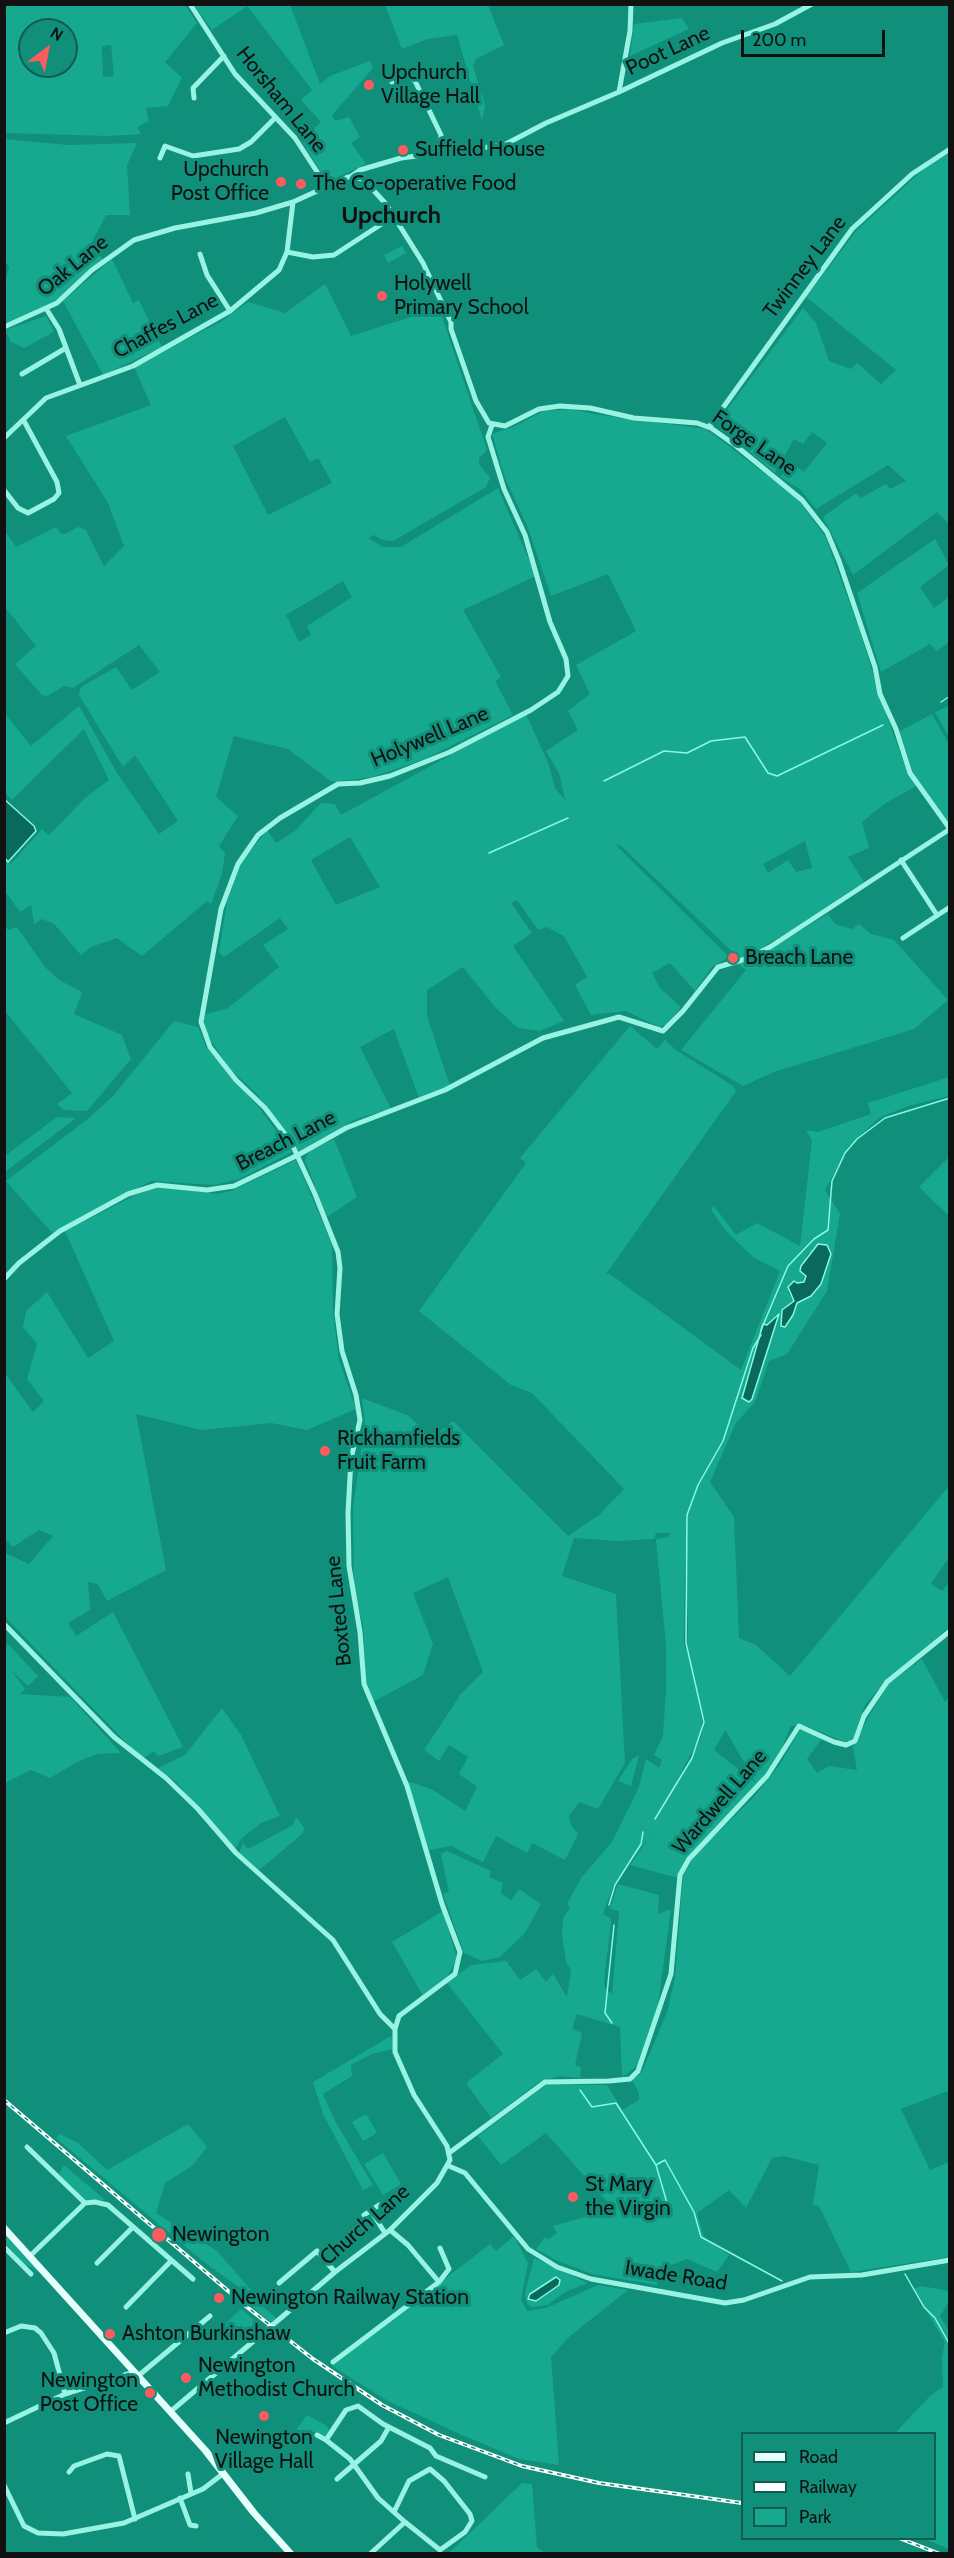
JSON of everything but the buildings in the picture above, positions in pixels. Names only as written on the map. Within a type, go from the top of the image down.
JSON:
[{"type":"main road","points":[[4,2228],[31,2255],[85,2319],[224,2473],[252,2511],[291,2553]]},
{"type":"street","name":"Horsham Lane","points":[[190,4],[240,81],[296,140],[327,187]]},
{"type":"street","name":"Poot Lane","points":[[619,92],[630,31],[631,4]]},
{"type":"street","name":"Poot Lane","points":[[619,92],[812,4]]},
{"type":"street","points":[[194,98],[193,88],[224,56]]},
{"type":"street","points":[[392,82],[406,76],[415,81],[441,135],[442,152]]},
{"type":"street","points":[[350,177],[356,172],[403,157],[504,145],[546,123],[619,92]]},
{"type":"street","points":[[160,158],[165,146],[194,156],[239,150],[251,142],[275,118]]},
{"type":"street","name":"Twinney Lane","points":[[709,427],[852,229],[912,174],[950,149]]},
{"type":"street","points":[[362,178],[365,170]]},
{"type":"street","name":"Oak Lane","points":[[4,327],[47,310],[92,270],[134,240],[175,228],[293,202],[350,177],[362,178],[368,182],[394,216]]},
{"type":"street","name":"Chaffes Lane","points":[[4,438],[46,398],[133,366],[230,311],[279,270],[287,252],[293,202]]},
{"type":"street","points":[[287,252],[317,258],[334,255],[394,216],[423,263],[448,313],[483,417],[492,425]]},
{"type":"street","points":[[194,260],[201,256],[207,275],[230,311]]},
{"type":"street","points":[[47,310],[66,348],[80,385]]},
{"type":"street","points":[[22,374],[66,348]]},
{"type":"street","name":"Forge Lane","points":[[492,425],[507,425],[549,407],[571,406],[634,418],[697,423],[709,427],[794,491],[827,532],[853,598],[880,694],[896,729],[910,773],[950,829]]},
{"type":"street","points":[[4,490],[18,508],[28,513],[54,500],[59,493],[57,482],[24,421]]},
{"type":"street","name":"Holywell Lane","points":[[298,1155],[265,1108],[236,1080],[210,1047],[201,1028],[221,909],[243,855],[262,831],[338,784],[360,783],[390,776],[450,752],[531,710],[558,692],[568,676],[566,659],[550,622],[529,547],[504,489],[492,452],[488,436],[492,425]]},
{"type":"street","name":"Breach Lane","points":[[4,1279],[19,1263],[60,1232],[144,1187],[168,1185],[221,1189],[298,1155],[346,1128],[445,1090],[543,1038],[619,1017],[663,1031],[683,1011],[718,967],[749,958],[770,947],[950,829]]},
{"type":"street","points":[[901,860],[937,915]]},
{"type":"street","points":[[903,938],[950,907]]},
{"type":"street","name":"Boxted Lane","points":[[298,1155],[338,1252],[340,1268],[337,1314],[342,1351],[359,1408],[360,1420],[349,1481],[348,1524],[349,1566],[360,1632],[364,1684],[407,1786],[442,1904],[460,1952],[455,1974],[405,2009],[399,2016],[395,2030]]},
{"type":"street","points":[[4,1624],[114,1737],[166,1778],[198,1809],[236,1853],[333,1940],[380,2014],[395,2030],[395,2052],[401,2070],[449,2153],[449,2166]]},
{"type":"street","name":"Wardwell Lane","points":[[449,2153],[545,2082],[630,2079],[638,2072],[671,1974],[680,1875],[689,1858],[767,1776],[800,1726],[834,1742],[846,1745],[855,1741],[864,1716],[887,1682],[950,1631]]},
{"type":"street","points":[[27,2147],[85,2203],[108,2205],[193,2279]]},
{"type":"street","name":"Iwade Road","points":[[449,2166],[465,2173],[528,2249],[574,2274],[725,2303],[744,2300],[822,2275],[862,2275],[950,2260]]},
{"type":"street","name":"Church Lane","points":[[170,2412],[335,2272],[388,2231],[437,2183],[449,2166]]},
{"type":"street","points":[[31,2255],[85,2203]]},
{"type":"street","points":[[364,2216],[379,2205]]},
{"type":"street","points":[[371,2211],[388,2231],[408,2245],[439,2282]]},
{"type":"street","points":[[97,2263],[132,2228]]},
{"type":"street","points":[[4,2247],[31,2274]]},
{"type":"street","points":[[333,2362],[376,2327],[439,2282],[449,2269],[440,2248]]},
{"type":"street","points":[[279,2283],[317,2251],[335,2272]]},
{"type":"street","points":[[126,2307],[171,2261]]},
{"type":"street","points":[[4,2423],[65,2394],[108,2380],[136,2374],[210,2316]]},
{"type":"street","points":[[4,2333],[14,2327],[27,2326],[35,2328],[46,2338],[54,2353],[65,2394]]},
{"type":"street","points":[[326,2440],[351,2406],[358,2406],[389,2427],[430,2448],[436,2456],[485,2477]]},
{"type":"street","points":[[337,2479],[382,2440],[389,2427]]},
{"type":"street","points":[[317,2435],[355,2464],[377,2496],[439,2550],[444,2549],[462,2535],[471,2524],[470,2514],[430,2469]]},
{"type":"street","points":[[69,2472],[74,2466],[107,2454],[119,2456],[122,2460],[135,2518]]},
{"type":"street","points":[[394,2512],[409,2481],[430,2469],[436,2456]]},
{"type":"street","points":[[4,2485],[24,2526],[38,2533],[80,2532],[135,2518],[209,2486],[224,2473]]},
{"type":"street","points":[[188,2474],[191,2493]]},
{"type":"street","points":[[180,2498],[190,2525],[196,2526]]},
{"type":"street","points":[[370,2553],[405,2522]]},
{"type":"green space","points":[[4,5],[185,5],[197,23],[165,62],[182,78],[168,106],[146,108],[149,121],[137,127],[141,134],[108,136],[5,133]],"holes":[[[111,45],[114,76],[103,77],[102,46]]]},
{"type":"green space","points":[[194,5],[290,5],[320,84],[330,76],[370,61],[373,68],[332,115],[335,121],[349,117],[360,137],[351,143],[366,164],[332,180],[324,177],[302,141],[321,122],[301,100],[312,90],[247,6],[212,30]]},
{"type":"green space","points":[[385,5],[488,5],[504,45],[476,59],[473,66],[485,105],[482,121],[457,35],[427,39],[402,49]]},
{"type":"green space","points":[[682,18],[689,29],[630,56],[634,24]]},
{"type":"green space","points":[[5,139],[68,145],[137,143],[127,165],[130,215],[106,215],[91,244],[103,259],[53,303],[5,324],[5,281],[9,268],[4,259]]},
{"type":"green space","points":[[949,153],[949,524],[937,512],[853,575],[823,517],[856,493],[861,498],[886,484],[890,489],[906,481],[888,465],[816,509],[800,489],[780,477],[792,463],[804,472],[827,443],[812,432],[803,444],[794,439],[775,473],[719,426],[720,419],[803,308],[816,323],[829,361],[851,369],[857,363],[881,384],[896,370],[806,297],[857,230],[927,166]]},
{"type":"green space","points":[[402,246],[406,253],[388,263],[384,255]]},
{"type":"green space","points":[[112,259],[133,303],[139,300],[162,347],[103,375],[63,301]]},
{"type":"green space","points":[[325,284],[351,336],[439,308],[487,450],[479,458],[479,464],[490,478],[486,487],[393,541],[383,540],[374,535],[368,538],[383,547],[401,547],[498,488],[536,576],[463,610],[501,677],[495,681],[513,715],[425,759],[373,777],[332,782],[288,749],[234,736],[216,797],[238,816],[219,846],[225,853],[222,874],[211,904],[207,901],[142,956],[117,938],[91,947],[81,955],[54,924],[42,919],[34,924],[31,905],[20,912],[5,891],[4,858],[11,864],[42,829],[49,835],[85,798],[109,780],[84,729],[12,800],[5,793],[5,714],[31,746],[79,706],[117,773],[159,834],[178,821],[135,755],[123,767],[79,695],[81,687],[116,667],[132,690],[160,672],[139,645],[73,688],[64,686],[47,696],[42,695],[15,664],[36,646],[5,607],[5,531],[16,547],[56,527],[60,533],[65,534],[78,527],[86,530],[104,566],[124,546],[108,503],[66,436],[151,405],[134,367],[222,321],[248,302],[285,313]],"holes":[[[285,417],[310,462],[318,458],[332,483],[268,515],[233,446]],[[343,581],[352,597],[307,626],[311,635],[299,642],[286,615]]]},
{"type":"green space","points":[[46,316],[54,332],[24,348],[11,342],[5,330]]},
{"type":"green space","points":[[572,409],[593,414],[706,429],[796,497],[825,536],[861,634],[879,694],[907,772],[916,786],[886,803],[862,822],[869,848],[848,857],[864,882],[790,931],[750,955],[739,958],[621,846],[615,844],[729,957],[712,967],[695,991],[670,963],[652,973],[660,988],[681,1007],[668,1024],[659,1027],[626,1011],[591,1015],[575,985],[587,977],[564,936],[547,927],[538,930],[517,900],[511,903],[532,933],[513,946],[564,1021],[540,1031],[518,1028],[496,1008],[463,967],[427,990],[427,1016],[450,1086],[419,1098],[394,1029],[360,1047],[391,1109],[356,1119],[299,1151],[256,1093],[229,1068],[205,1031],[204,1015],[228,1008],[279,967],[263,945],[288,929],[280,918],[224,957],[219,952],[227,902],[241,863],[267,830],[276,843],[295,831],[321,803],[335,804],[341,815],[526,714],[549,765],[555,788],[565,800],[559,773],[546,751],[578,730],[568,711],[590,694],[576,665],[636,631],[608,574],[551,596],[528,528],[505,478],[492,434],[513,427],[544,411]],"holes":[[[350,837],[380,887],[336,905],[311,860]],[[805,841],[812,868],[796,872],[788,860],[768,873],[763,864]]]},
{"type":"green space","points":[[935,539],[949,565],[920,587],[934,608],[949,597],[949,642],[937,651],[930,644],[881,672],[857,593]]},
{"type":"green space","points":[[949,706],[949,737],[935,712]]},
{"type":"green space","points":[[932,714],[949,744],[949,825],[914,776],[900,731]]},
{"type":"green space","points":[[828,914],[835,924],[852,929],[859,924],[871,934],[894,940],[948,1000],[914,1029],[774,1072],[743,1086],[681,1050],[746,970],[736,963],[752,960]]},
{"type":"green space","points":[[5,925],[8,930],[17,927],[45,967],[59,980],[82,992],[74,1014],[122,1035],[131,1059],[87,1111],[64,1110],[57,1104],[72,1093],[5,1011]]},
{"type":"green space","points":[[174,1021],[198,1027],[206,1047],[260,1109],[292,1152],[239,1179],[215,1185],[151,1181],[52,1233],[6,1181],[89,1118],[114,1095]]},
{"type":"green space","points":[[630,1026],[657,1049],[665,1040],[676,1050],[733,1086],[736,1091],[606,1274],[610,1274],[741,1370],[780,1271],[753,1257],[727,1232],[711,1210],[714,1206],[736,1235],[757,1223],[800,1246],[812,1140],[806,1130],[818,1132],[871,1114],[868,1103],[949,1077],[949,1096],[908,1106],[879,1118],[850,1145],[825,1190],[840,1214],[827,1291],[787,1354],[769,1361],[755,1402],[736,1423],[710,1482],[734,1517],[739,1638],[756,1645],[790,1676],[949,1486],[949,1557],[931,1584],[942,1591],[949,1583],[949,1627],[881,1686],[865,1705],[853,1739],[845,1742],[804,1725],[791,1726],[782,1748],[758,1784],[686,1860],[678,1878],[630,1865],[655,1829],[614,1884],[603,1914],[610,1918],[611,1923],[604,1980],[605,1988],[612,1994],[619,1911],[610,1909],[618,1884],[659,1895],[658,1914],[671,1909],[657,2012],[639,2065],[622,2077],[620,2027],[577,2014],[572,2029],[582,2033],[575,2065],[581,2067],[580,2078],[559,2076],[539,2082],[491,2118],[466,2083],[503,2054],[447,1983],[471,1965],[506,1961],[520,1980],[536,1969],[546,1982],[553,1974],[567,1997],[571,1970],[566,1962],[562,1934],[563,1919],[570,1907],[567,1904],[581,1878],[612,1842],[639,1787],[646,1759],[659,1768],[662,1760],[654,1755],[663,1736],[666,1689],[666,1646],[656,1539],[669,1537],[670,1533],[656,1533],[654,1539],[617,1541],[574,1538],[562,1576],[616,1594],[625,1763],[598,1809],[579,1802],[569,1816],[571,1825],[578,1834],[565,1860],[532,1843],[527,1853],[496,1836],[483,1862],[451,1846],[429,1850],[405,1780],[433,1790],[465,1811],[477,1787],[459,1774],[468,1757],[449,1745],[439,1761],[424,1750],[461,1694],[483,1672],[448,1577],[413,1593],[433,1644],[423,1675],[373,1702],[366,1685],[363,1624],[354,1595],[353,1509],[365,1422],[362,1398],[407,1415],[433,1437],[453,1421],[568,1536],[599,1515],[624,1489],[532,1393],[511,1385],[419,1311],[526,1163],[520,1158]],"holes":[[[809,1253],[830,1258],[817,1291],[797,1303],[785,1327],[782,1310],[794,1301],[788,1292],[797,1283],[804,1282],[806,1256]],[[776,1315],[778,1318],[749,1401],[742,1398],[763,1324],[767,1325]],[[685,1553],[687,1653],[684,1643]],[[690,1663],[704,1722],[701,1737],[692,1758],[675,1784],[700,1737],[702,1720]],[[725,1731],[726,1731],[756,1783],[714,1750]]]},
{"type":"green space","points":[[57,1117],[76,1118],[5,1172],[5,1156]]},
{"type":"green space","points":[[334,1139],[357,1197],[327,1217],[305,1160],[309,1151]]},
{"type":"green space","points":[[949,1157],[949,1216],[919,1187]]},
{"type":"green space","points":[[296,1160],[332,1244],[333,1312],[339,1360],[356,1409],[307,1430],[271,1423],[201,1430],[136,1414],[166,1570],[107,1601],[98,1584],[88,1582],[90,1610],[68,1623],[76,1636],[113,1612],[183,1747],[158,1756],[154,1751],[142,1759],[5,1617],[5,1553],[29,1564],[53,1536],[39,1530],[13,1547],[5,1539],[4,1372],[33,1412],[44,1401],[27,1379],[37,1344],[23,1327],[26,1311],[47,1292],[88,1358],[114,1341],[65,1231],[134,1196],[157,1187],[218,1194],[231,1191]]},
{"type":"green space","points":[[8,1644],[38,1676],[28,1686],[11,1670],[25,1689],[20,1694],[70,1697],[121,1753],[97,1754],[79,1761],[50,1778],[31,1770],[5,1783],[4,1647]]},
{"type":"green space","points":[[922,1659],[945,1702],[949,1697],[950,2090],[901,2109],[930,2170],[949,2162],[949,2257],[851,2272],[819,2206],[813,2205],[819,2165],[784,2156],[772,2158],[746,2208],[729,2190],[697,2213],[704,2237],[729,2255],[717,2272],[687,2259],[660,2269],[657,2285],[592,2274],[558,2261],[536,2249],[544,2238],[549,2239],[557,2233],[553,2226],[596,2214],[611,2206],[546,2133],[501,2165],[478,2136],[547,2084],[607,2085],[622,2110],[639,2100],[639,2093],[632,2080],[642,2072],[667,2012],[675,1978],[683,1876],[694,1856],[753,1798],[779,1766],[800,1730],[823,1737],[807,1759],[817,1773],[829,1766],[857,1770],[853,1747],[868,1718],[889,1683]]},
{"type":"green space","points":[[222,1708],[241,1735],[280,1816],[261,1823],[241,1839],[235,1849],[177,1783],[158,1768],[185,1755]]},
{"type":"green space","points":[[639,1755],[631,1786],[618,1781],[632,1759]]},
{"type":"green space","points":[[296,1817],[305,1829],[301,1835],[259,1870],[239,1853],[243,1843],[248,1849],[293,1825]]},
{"type":"green space","points":[[447,1851],[491,1871],[489,1877],[503,1883],[501,1893],[511,1900],[519,1889],[541,1904],[525,1933],[500,1957],[482,1961],[464,1953],[443,1894],[449,1892],[441,1854]]},
{"type":"green space","points":[[443,1911],[457,1959],[448,1976],[423,1996],[392,1942]]},
{"type":"green space","points":[[391,2036],[393,2049],[372,2054],[351,2065],[352,2076],[323,2094],[335,2121],[373,2185],[363,2190],[323,2114],[313,2082]]},
{"type":"green space","points":[[366,2114],[377,2133],[363,2141],[352,2122]]},
{"type":"green space","points":[[188,2124],[207,2147],[192,2166],[165,2183],[156,2213],[217,2251],[261,2301],[260,2304],[276,2318],[271,2323],[248,2303],[253,2299],[246,2292],[204,2262],[56,2138],[60,2134],[78,2143],[107,2170]]},
{"type":"green space","points":[[383,2153],[401,2184],[383,2195],[364,2164]]},
{"type":"green space","points":[[64,2165],[105,2200],[87,2201],[59,2174]]},
{"type":"green space","points":[[4,2232],[46,2276],[23,2263],[5,2243]]},
{"type":"green space","points":[[514,2236],[528,2263],[521,2300],[527,2311],[546,2308],[598,2285],[628,2290],[570,2336],[551,2357],[559,2465],[519,2459],[462,2435],[388,2401],[332,2366],[490,2244],[496,2251]]},
{"type":"green space","points":[[534,2258],[588,2283],[565,2292],[548,2305],[531,2307],[527,2303],[525,2293]]},
{"type":"green space","points":[[921,2286],[949,2291],[949,2302],[940,2316],[950,2333],[949,2549],[927,2540],[936,2540],[936,2432],[896,2432],[931,2395],[943,2387],[942,2358],[945,2342],[913,2289]]},
{"type":"green space","points":[[241,2309],[265,2329],[250,2342],[239,2328],[229,2337],[221,2328]]},
{"type":"green space","points":[[307,2415],[327,2426],[329,2430],[326,2436],[309,2430],[296,2430]]},
{"type":"green space","points":[[522,2483],[532,2484],[537,2547],[545,2553],[449,2553]]},
{"type":"water","points":[[4,799],[34,826],[36,831],[8,862],[5,858]]},
{"type":"water","points":[[818,1244],[827,1245],[831,1254],[821,1284],[811,1296],[797,1303],[785,1327],[781,1326],[782,1310],[794,1301],[788,1287],[794,1281],[804,1282],[806,1276],[800,1271],[801,1266]]},
{"type":"water","points":[[779,1314],[752,1399],[749,1402],[742,1398],[763,1324],[767,1325]]},
{"type":"water","points":[[556,2277],[560,2280],[559,2285],[536,2301],[528,2299],[530,2294]]},
{"type":"waterway","points":[[941,702],[950,696]]},
{"type":"waterway","points":[[604,781],[664,751],[687,753],[711,741],[745,737],[768,773],[777,776],[883,725]]},
{"type":"waterway","points":[[489,853],[568,818]]},
{"type":"waterway","points":[[761,1330],[788,1266],[814,1239],[828,1230],[832,1181],[845,1153],[857,1139],[885,1118],[950,1098]]},
{"type":"waterway","points":[[655,1819],[692,1758],[704,1722],[686,1643],[687,1515],[698,1485],[723,1441],[753,1348],[761,1335]]},
{"type":"waterway","points":[[609,1905],[615,1885],[641,1844],[643,1832]]},
{"type":"waterway","points":[[612,2023],[605,2013],[614,1925]]},
{"type":"waterway","points":[[580,2090],[592,2107],[616,2103],[656,2165],[669,2210]]},
{"type":"waterway","points":[[656,2165],[665,2160],[694,2212],[701,2237],[782,2281]]},
{"type":"waterway","points":[[905,2274],[950,2345]]},
{"type":"railway","points":[[4,2100],[247,2307],[313,2359],[382,2405],[439,2435],[522,2466],[599,2483],[741,2503]]},
{"type":"railway","points":[[904,2540],[940,2554]]},
{"type":"place","name":"Upchurch Village Hall","points":[[369,85]]},
{"type":"place","name":"Suffield House","points":[[403,150]]},
{"type":"place","name":"Upchurch Post Office","points":[[281,182]]},
{"type":"place","name":"The Co-operative Food","points":[[301,184]]},
{"type":"place","name":"Holywell Primary School","points":[[382,296]]},
{"type":"place","name":"Breach Lane","points":[[733,958]]},
{"type":"place","name":"Rickhamfields Fruit Farm","points":[[325,1451]]},
{"type":"place","name":"St Mary the Virgin","points":[[573,2197]]},
{"type":"place","name":"Newington","points":[[159,2235]]},
{"type":"place","name":"Newington Railway Station","points":[[219,2298]]},
{"type":"place","name":"Ashton Burkinshaw","points":[[110,2334]]},
{"type":"place","name":"Newington Methodist Church","points":[[186,2378]]},
{"type":"place","name":"Newington Post Office","points":[[150,2393]]},
{"type":"place","name":"Newington Village Hall","points":[[264,2416]]},
{"type":"district","name":"Upchurch","points":[[391,216]]}]
